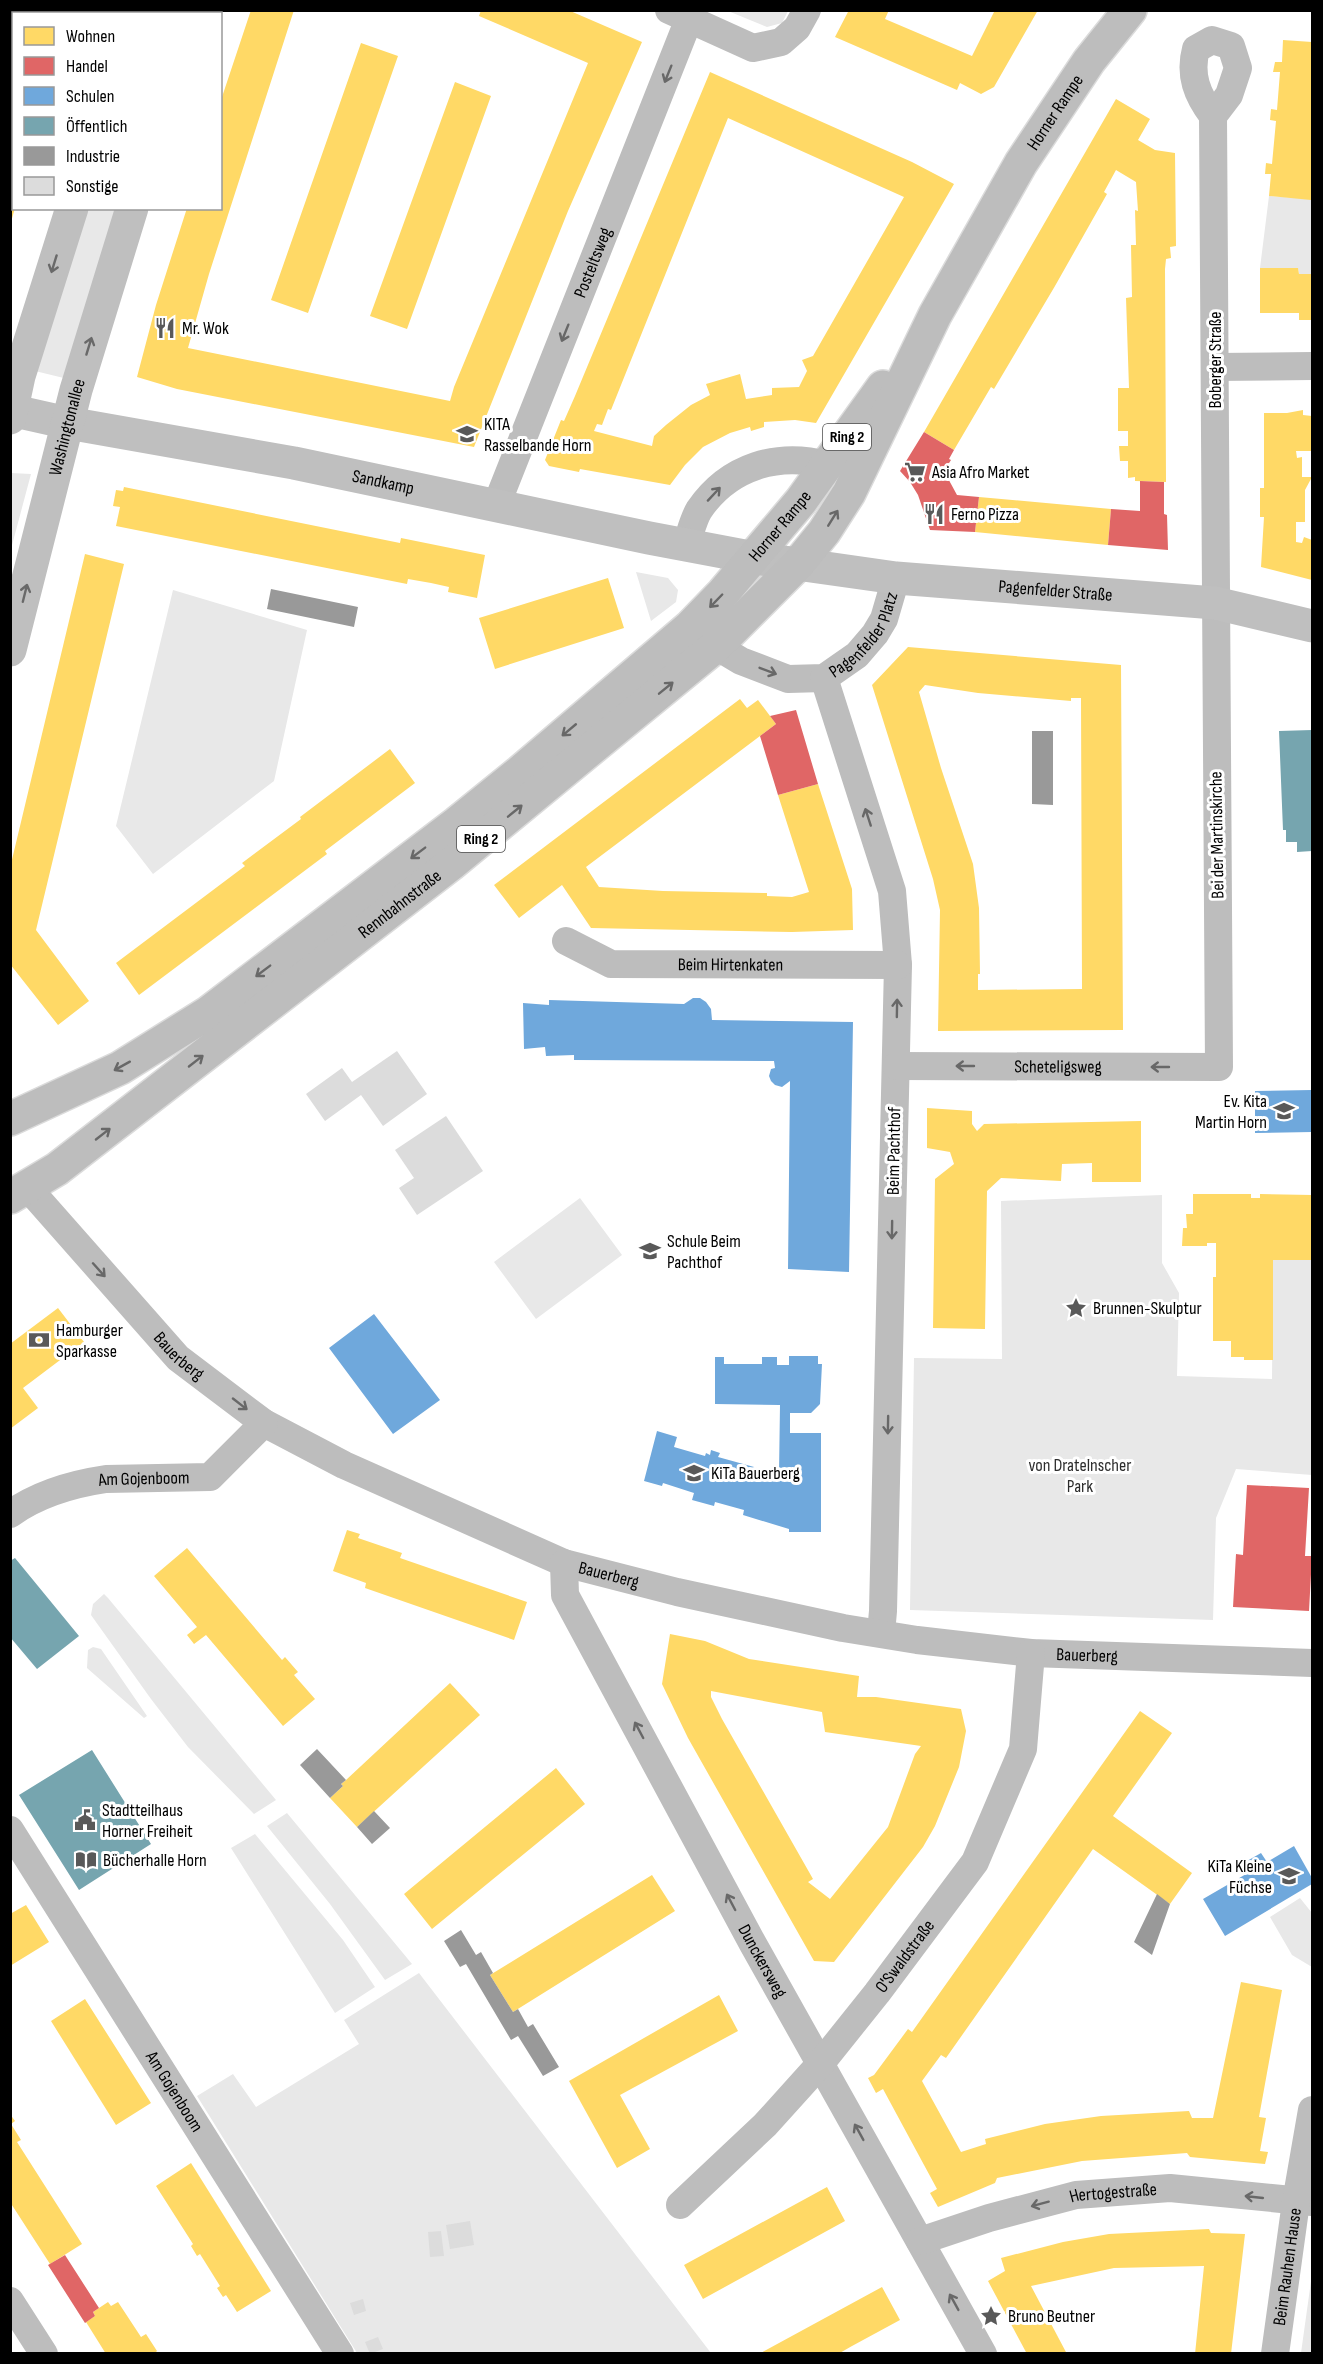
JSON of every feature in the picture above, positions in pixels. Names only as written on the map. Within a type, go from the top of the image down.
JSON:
[{"type":"main road","name":"Horner Rampe","points":[[798,564],[824,532],[849,493],[935,315],[1021,163],[1089,61],[1130,10]]},
{"type":"main road","name":"Horner Rampe","points":[[755,558],[827,465],[935,315]]},
{"type":"main road","name":"Rennbahnstraße","points":[[10,1119],[120,1068],[208,1013],[457,823],[520,772],[690,627],[755,558]]},
{"type":"main road","name":"Rennbahnstraße","points":[[19,1193],[57,1169],[451,864],[716,646],[746,619],[798,564]]},
{"type":"street","points":[[679,15],[753,48],[781,42],[797,28],[807,10]]},
{"type":"street","name":"Posteltsweg","points":[[496,506],[679,15]]},
{"type":"street","name":"Boberger Straße","points":[[1213,116],[1215,603]]},
{"type":"street","points":[[11,413],[20,376],[71,210]]},
{"type":"street","name":"Washingtonallee","points":[[10,650],[68,423],[131,210]]},
{"type":"street","points":[[1215,367],[1312,366]]},
{"type":"street","name":"Sandkamp","points":[[11,413],[294,463],[755,558]]},
{"type":"street","points":[[686,545],[699,511],[720,487],[744,470],[775,460],[806,460],[827,465]]},
{"type":"street","name":"Horner Rampe","points":[[755,558],[798,564]]},
{"type":"street","name":"Pagenfelder Straße","points":[[798,564],[896,578],[1215,603],[1312,626]]},
{"type":"street","name":"Pagenfelder Platz","points":[[716,646],[741,661],[788,679],[824,678],[857,655],[875,634],[884,619],[896,578]]},
{"type":"street","name":"Bei der Martinskirche","points":[[1215,603],[1219,1067]]},
{"type":"street","name":"Beim Pachthof","points":[[824,678],[892,891],[898,965],[883,1611],[880,1634]]},
{"type":"street","name":"Beim Hirtenkaten","points":[[566,941],[611,964],[898,965]]},
{"type":"street","name":"Scheteligsweg","points":[[896,1066],[1219,1067]]},
{"type":"street","name":"Bauerberg","points":[[19,1193],[177,1358],[264,1423],[344,1465],[564,1563],[677,1592],[880,1634],[1031,1653],[1312,1663]]},
{"type":"street","name":"Am Gojenboom","points":[[10,1515],[52,1491],[92,1481],[210,1477],[264,1423]]},
{"type":"street","name":"Dunckersweg","points":[[564,1563],[565,1595],[753,1944],[983,2354]]},
{"type":"street","name":"O'Swaldstraße","points":[[680,2205],[765,2125],[821,2063],[877,1993],[975,1862],[1023,1749],[1031,1653]]},
{"type":"street","name":"Am Gojenboom","points":[[10,1830],[20,1866],[340,2354]]},
{"type":"street","name":"Beim Rauhen Hause","points":[[1275,2354],[1304,2202],[1312,2110]]},
{"type":"street","name":"Hertogestraße","points":[[920,2241],[989,2218],[1076,2195],[1170,2188],[1304,2202]]},
{"type":"street","points":[[10,2301],[44,2354]]},
{"type":"green space","points":[[728,11],[788,11],[782,23],[767,27]]},
{"type":"green space","points":[[1312,179],[1312,274],[1299,274],[1298,268],[1260,268],[1269,196],[1311,199]]},
{"type":"green space","points":[[83,210],[126,210],[72,380],[35,371]]},
{"type":"green space","points":[[10,473],[31,474],[11,549]]},
{"type":"green space","points":[[636,572],[668,578],[678,590],[676,602],[651,621]]},
{"type":"green space","points":[[173,590],[307,630],[274,781],[153,874],[116,826]]},
{"type":"green space","name":"von Dratelnscher Park","points":[[1162,1195],[1162,1263],[1179,1293],[1177,1376],[1272,1379],[1273,1260],[1312,1260],[1312,1475],[1236,1469],[1216,1518],[1213,1620],[910,1610],[914,1358],[1002,1359],[1001,1201]]},
{"type":"green space","points":[[580,1198],[622,1255],[536,1319],[494,1262]]},
{"type":"green space","points":[[104,1594],[276,1800],[254,1814],[188,1747],[91,1615],[93,1604]]},
{"type":"green space","points":[[93,1647],[101,1649],[147,1716],[144,1718],[87,1668],[88,1650]]},
{"type":"green space","points":[[287,1813],[412,1964],[385,1980],[330,1904],[267,1826]]},
{"type":"green space","points":[[255,1834],[343,1940],[375,1987],[335,2013],[231,1848]]},
{"type":"green space","points":[[1300,1898],[1312,1913],[1312,1967],[1292,1955],[1270,1917]]},
{"type":"green space","points":[[419,1973],[711,2353],[357,2353],[197,2096],[233,2074],[256,2107],[359,2044],[344,2020]]},
{"type":"green space","points":[[1312,2274],[1312,2353],[1301,2353]]},
{"type":"building: Wohnen","points":[[40,10],[78,10],[78,12],[40,12]]},
{"type":"building: Wohnen","points":[[251,10],[294,10],[209,274],[188,348],[450,401],[588,63],[479,16],[481,10],[568,10],[642,42],[568,211],[474,447],[177,389],[137,377],[156,305],[186,210],[222,210],[222,97]]},
{"type":"building: Wohnen","points":[[849,10],[889,10],[885,19],[972,56],[995,10],[1038,10],[994,87],[981,94],[960,83],[957,90],[835,37]]},
{"type":"building: Wohnen","points":[[1283,40],[1312,42],[1311,200],[1269,196],[1271,174],[1265,174],[1266,163],[1272,164],[1276,121],[1270,120],[1271,109],[1277,110],[1280,72],[1273,72],[1275,62],[1282,62]]},
{"type":"building: Wohnen","points":[[361,43],[398,56],[308,313],[271,300]]},
{"type":"building: Wohnen","points":[[710,72],[912,162],[954,184],[816,423],[795,420],[764,422],[764,427],[751,431],[750,427],[730,433],[703,447],[670,485],[580,469],[579,472],[549,466],[545,460],[561,420],[564,421]],"holes":[[[728,118],[904,197],[813,356],[802,360],[807,371],[799,387],[772,388],[772,395],[746,399],[740,374],[706,384],[710,395],[691,405],[666,425],[654,436],[652,446],[594,431],[597,424],[602,425],[608,409],[611,410]]]},
{"type":"building: Wohnen","points":[[455,82],[491,96],[407,329],[370,316]]},
{"type":"building: Wohnen","points":[[12,97],[12,210],[14,210],[11,222],[10,102]]},
{"type":"building: Wohnen","points":[[1116,99],[1150,119],[1138,140],[1155,150],[1175,153],[1176,246],[1170,247],[1171,258],[1166,259],[1165,269],[1166,482],[1135,481],[1135,477],[1128,478],[1128,461],[1120,461],[1119,446],[1128,446],[1128,431],[1118,431],[1118,388],[1129,388],[1126,298],[1132,297],[1131,245],[1136,245],[1135,210],[1138,211],[1136,182],[1116,170],[1104,192],[1107,194],[1055,286],[994,389],[991,387],[954,450],[924,432]]},
{"type":"building: Wohnen","points":[[1260,268],[1298,268],[1299,274],[1312,274],[1312,320],[1299,320],[1299,313],[1260,313]]},
{"type":"building: Wohnen","points":[[1303,410],[1303,415],[1312,416],[1312,451],[1296,451],[1297,458],[1302,457],[1302,477],[1312,477],[1305,490],[1305,522],[1296,522],[1296,542],[1302,543],[1304,537],[1312,540],[1312,580],[1261,567],[1264,517],[1260,517],[1260,488],[1264,488],[1264,413]]},
{"type":"building: Wohnen","points":[[124,487],[400,543],[401,538],[485,555],[477,598],[448,592],[449,587],[431,583],[408,579],[407,584],[116,526],[120,507],[113,506],[116,490],[123,491]]},
{"type":"building: Wohnen","points":[[979,497],[1111,509],[1108,545],[975,532]]},
{"type":"building: Wohnen","points":[[85,554],[124,564],[36,930],[89,1001],[58,1025],[10,964],[10,868]]},
{"type":"building: Wohnen","points":[[608,578],[624,628],[495,669],[479,618]]},
{"type":"building: Wohnen","points":[[908,647],[1121,665],[1123,1030],[938,1031],[940,910],[933,879],[872,685]],"holes":[[[925,685],[978,693],[1071,701],[1071,698],[1081,698],[1082,989],[978,990],[978,974],[980,974],[979,908],[973,864],[919,692]]]},
{"type":"building: Wohnen","points":[[740,699],[747,708],[758,700],[776,724],[586,867],[599,887],[767,893],[767,896],[792,897],[809,892],[778,795],[818,784],[852,889],[853,930],[792,932],[591,928],[562,885],[519,918],[494,885]]},
{"type":"building: Wohnen","points":[[390,749],[415,783],[325,851],[327,854],[139,995],[116,963],[245,866],[242,863]]},
{"type":"building: Wohnen","points":[[927,1108],[972,1111],[972,1124],[977,1131],[984,1124],[1141,1121],[1141,1182],[1092,1182],[1092,1163],[1062,1164],[1061,1181],[1001,1178],[987,1191],[985,1329],[933,1328],[935,1179],[954,1164],[950,1152],[927,1148]]},
{"type":"building: Wohnen","points":[[1193,1194],[1251,1194],[1251,1198],[1260,1198],[1260,1194],[1312,1195],[1312,1260],[1273,1260],[1273,1360],[1244,1360],[1244,1357],[1231,1357],[1231,1341],[1213,1341],[1213,1277],[1216,1277],[1216,1243],[1207,1243],[1207,1246],[1182,1246],[1183,1228],[1187,1228],[1186,1214],[1193,1214]]},
{"type":"building: Wohnen","points":[[58,1308],[84,1342],[23,1388],[38,1408],[10,1429],[10,1344]]},
{"type":"building: Wohnen","points":[[347,1530],[360,1534],[358,1538],[402,1553],[400,1558],[527,1602],[514,1640],[365,1588],[366,1583],[333,1571]]},
{"type":"building: Wohnen","points":[[187,1548],[282,1660],[285,1657],[298,1672],[294,1675],[315,1699],[283,1726],[206,1635],[194,1644],[187,1635],[197,1627],[154,1576]]},
{"type":"building: Wohnen","points":[[670,1634],[705,1641],[749,1659],[859,1676],[857,1697],[876,1697],[961,1709],[966,1731],[959,1767],[935,1826],[923,1847],[834,1962],[814,1961],[688,1738],[662,1684]],"holes":[[[711,1691],[822,1712],[825,1732],[921,1746],[915,1754],[888,1827],[830,1899],[808,1882],[813,1879],[722,1719],[711,1697]]]},
{"type":"building: Wohnen","points":[[450,1683],[480,1715],[357,1827],[330,1798],[343,1786],[341,1784]]},
{"type":"building: Wohnen","points":[[1140,1711],[1172,1733],[1113,1816],[1192,1873],[1170,1904],[1093,1849],[946,2058],[941,2055],[922,2081],[961,2152],[986,2144],[985,2139],[1045,2124],[1101,2116],[1189,2111],[1192,2118],[1213,2118],[1241,1982],[1282,1990],[1259,2117],[1266,2118],[1260,2151],[1268,2152],[1265,2164],[1190,2157],[1187,2153],[1082,2161],[997,2178],[995,2183],[938,2207],[930,2193],[937,2189],[883,2089],[876,2093],[868,2078],[874,2075],[908,2029],[912,2032]]},
{"type":"building: Wohnen","points":[[556,1768],[585,1804],[432,1929],[404,1894]]},
{"type":"building: Wohnen","points":[[652,1875],[675,1911],[513,2012],[490,1975]]},
{"type":"building: Wohnen","points":[[26,1905],[49,1942],[10,1966],[10,1914]]},
{"type":"building: Wohnen","points":[[719,1995],[738,2031],[620,2095],[650,2149],[617,2168],[569,2081]]},
{"type":"building: Wohnen","points":[[85,1999],[151,2103],[116,2125],[51,2021]]},
{"type":"building: Wohnen","points":[[10,2114],[15,2121],[11,2124],[21,2140],[17,2142],[82,2244],[50,2264],[10,2202]]},
{"type":"building: Wohnen","points":[[191,2163],[271,2291],[237,2312],[226,2295],[223,2297],[217,2288],[220,2286],[200,2254],[197,2256],[191,2246],[193,2244],[156,2186]]},
{"type":"building: Wohnen","points":[[827,2187],[845,2221],[703,2299],[684,2265]]},
{"type":"building: Wohnen","points":[[1209,2229],[1211,2233],[1245,2234],[1231,2354],[1195,2354],[1204,2266],[1114,2268],[1031,2286],[1067,2354],[1027,2354],[988,2281],[1005,2271],[1001,2258],[1063,2242],[1109,2234]]},
{"type":"building: Wohnen","points":[[882,2287],[900,2320],[838,2354],[759,2354]]},
{"type":"building: Wohnen","points":[[108,2302],[111,2306],[118,2302],[141,2337],[146,2334],[157,2351],[154,2354],[106,2354],[86,2322],[95,2316],[93,2312]]},
{"type":"building: Handel","points":[[924,432],[954,450],[944,471],[957,495],[979,497],[975,532],[930,530],[918,495],[900,471]]},
{"type":"building: Handel","points":[[1140,481],[1164,482],[1164,514],[1167,515],[1168,550],[1108,545],[1111,509],[1140,511]]},
{"type":"building: Handel","points":[[796,710],[818,784],[778,795],[760,736],[776,724],[770,716]]},
{"type":"building: Handel","points":[[1247,1485],[1309,1488],[1305,1556],[1312,1556],[1309,1611],[1233,1607],[1236,1554],[1243,1555]]},
{"type":"building: Handel","points":[[65,2255],[99,2308],[93,2312],[95,2316],[85,2323],[48,2265]]},
{"type":"building: Schulen","points":[[693,998],[700,998],[706,1002],[711,1009],[712,1020],[853,1022],[849,1272],[788,1269],[790,1081],[782,1087],[771,1081],[769,1076],[771,1069],[775,1068],[774,1061],[574,1060],[574,1055],[546,1056],[545,1047],[524,1049],[523,1003],[549,1005],[549,1000],[684,1004]]},
{"type":"building: Schulen","name":"Ev. Kita Martin Horn","points":[[1312,1090],[1312,1132],[1255,1133],[1255,1091]]},
{"type":"building: Schulen","points":[[374,1314],[440,1400],[393,1434],[329,1348]]},
{"type":"building: Schulen","points":[[789,1356],[818,1356],[818,1364],[822,1364],[820,1404],[811,1413],[790,1413],[790,1433],[821,1433],[821,1532],[789,1532],[789,1529],[743,1515],[744,1510],[715,1502],[714,1506],[692,1500],[694,1493],[663,1483],[662,1486],[644,1481],[657,1431],[677,1437],[674,1447],[705,1456],[706,1453],[710,1455],[711,1450],[720,1453],[718,1457],[779,1474],[780,1405],[715,1404],[715,1357],[724,1357],[724,1364],[762,1364],[762,1357],[777,1357],[777,1365],[789,1365]]},
{"type":"building: Schulen","points":[[1294,1846],[1312,1878],[1312,1884],[1225,1936],[1203,1899],[1253,1870],[1247,1861],[1261,1853],[1267,1862]]},
{"type":"building: Öffentlich","points":[[1312,730],[1312,851],[1297,852],[1297,842],[1286,842],[1286,830],[1283,830],[1279,731]]},
{"type":"building: Öffentlich","points":[[15,1558],[79,1636],[37,1669],[10,1637],[10,1561]]},
{"type":"building: Öffentlich","name":"Stadtteilhaus Horner Freiheit","points":[[92,1750],[151,1844],[79,1890],[19,1795]]},
{"type":"building: Industrie","points":[[271,589],[358,607],[354,627],[267,609]]},
{"type":"building: Industrie","points":[[1032,731],[1053,731],[1053,805],[1032,804]]},
{"type":"building: Industrie","points":[[317,1749],[346,1780],[330,1798],[300,1765]]},
{"type":"building: Industrie","points":[[374,1811],[390,1828],[372,1844],[357,1827]]},
{"type":"building: Industrie","points":[[1157,1894],[1170,1904],[1152,1955],[1134,1942]]},
{"type":"building: Industrie","points":[[461,1930],[476,1955],[481,1952],[493,1973],[490,1975],[513,2012],[518,2009],[528,2027],[533,2024],[559,2067],[543,2076],[518,2036],[511,2040],[466,1964],[460,1967],[444,1941]]},
{"type":"building: Sonstige","points":[[397,1051],[427,1094],[383,1126],[361,1095],[325,1121],[306,1094],[342,1068],[352,1082]]},
{"type":"building: Sonstige","points":[[446,1116],[483,1171],[417,1215],[399,1188],[414,1178],[395,1150]]},
{"type":"building: Sonstige","points":[[470,2221],[474,2245],[450,2249],[446,2225]]},
{"type":"building: Sonstige","points":[[441,2231],[444,2256],[430,2257],[428,2232]]},
{"type":"building: Sonstige","points":[[363,2299],[366,2311],[354,2315],[350,2303]]},
{"type":"building: Sonstige","points":[[378,2337],[383,2349],[370,2354],[365,2342]]},
{"type":"place","name":"Mr. Wok","points":[[165,328]]},
{"type":"place","name":"KITA Rasselbande Horn","points":[[467,434]]},
{"type":"place","name":"Asia Afro Market","points":[[915,472]]},
{"type":"place","name":"Ferno Pizza","points":[[934,514]]},
{"type":"place","name":"Ev. Kita Martin Horn","points":[[1284,1111]]},
{"type":"place","name":"Schule Beim Pachthof","points":[[650,1251]]},
{"type":"place","name":"Brunnen-Skulptur","points":[[1076,1308]]},
{"type":"place","name":"Hamburger Sparkasse","points":[[39,1340]]},
{"type":"place","name":"KiTa Bauerberg","points":[[694,1473]]},
{"type":"place","name":"Stadtteilhaus Horner Freiheit","points":[[85,1820]]},
{"type":"place","name":"Bücherhalle Horn","points":[[86,1860]]},
{"type":"place","name":"KiTa Kleine Füchse","points":[[1289,1876]]},
{"type":"place","name":"Bruno Beutner","points":[[991,2316]]}]
